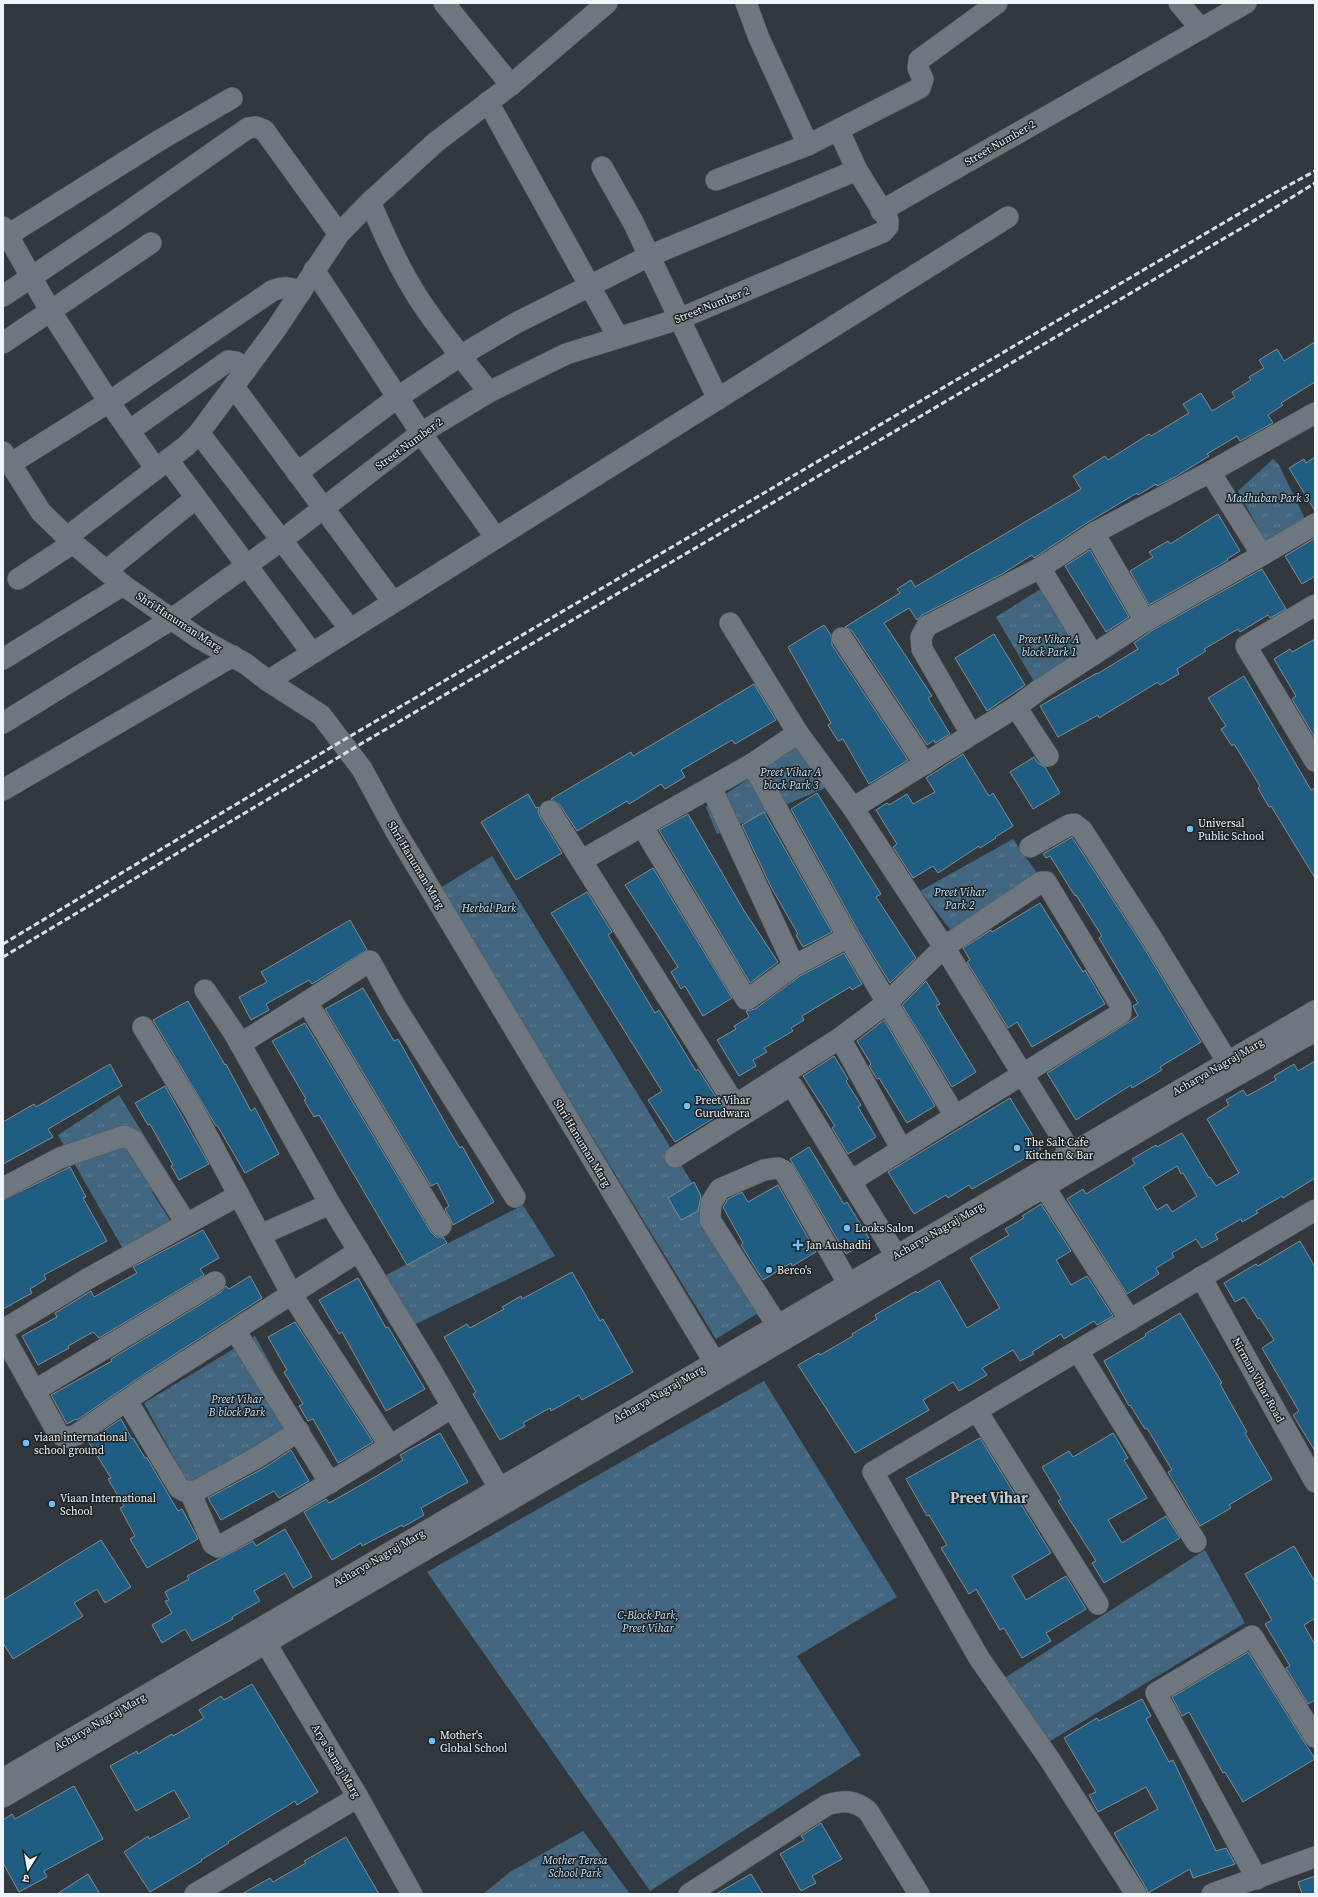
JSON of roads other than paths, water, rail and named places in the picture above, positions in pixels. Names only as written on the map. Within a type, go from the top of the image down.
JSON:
[{"type":"street","points":[[444,3],[511,84]]},
{"type":"street","points":[[746,3],[759,38],[808,144]]},
{"type":"street","points":[[716,180],[808,144],[920,88],[923,79],[918,68],[919,60],[997,3]]},
{"type":"street","points":[[1179,3],[1201,29]]},
{"type":"street","name":"Street Number 2","points":[[3,723],[172,619],[324,509],[421,433],[488,392],[566,354],[679,319],[883,232],[888,226],[888,220],[881,211],[1246,3]]},
{"type":"street","points":[[18,579],[70,540],[186,446],[199,433],[234,387],[301,292],[339,234],[370,202],[436,142],[511,84],[603,4]]},
{"type":"street","points":[[232,98],[6,231],[31,279],[51,312],[129,431],[196,498],[312,653]]},
{"type":"street","points":[[488,102],[618,337]]},
{"type":"street","points":[[3,296],[31,279],[248,128],[256,127],[264,130],[339,234]]},
{"type":"street","points":[[838,130],[857,170],[881,211]]},
{"type":"street","points":[[602,167],[633,222],[718,399]]},
{"type":"street","points":[[297,473],[398,397],[460,356],[516,323],[649,256],[857,170]]},
{"type":"street","points":[[370,202],[394,256],[413,289],[445,337],[488,392]]},
{"type":"street","points":[[268,682],[350,629],[1008,217]]},
{"type":"street","points":[[3,343],[151,243]]},
{"type":"street","points":[[314,270],[421,433],[496,538]]},
{"type":"street","points":[[7,458],[109,402],[272,291],[282,287],[291,288],[301,292]]},
{"type":"street","points":[[129,431],[228,361],[236,362],[246,370]]},
{"type":"street","points":[[234,387],[393,602]]},
{"type":"street","points":[[971,734],[922,649],[922,637],[927,626],[1040,568],[1094,533],[1210,472],[1315,413]]},
{"type":"street","points":[[199,433],[350,629]]},
{"type":"street","name":"Shri Hanuman Marg","points":[[7,458],[41,512],[70,540],[123,585],[197,636],[246,664],[268,682],[321,715],[362,769],[395,830],[718,1369]]},
{"type":"street","points":[[1210,472],[1262,555]]},
{"type":"street","points":[[106,571],[196,498]]},
{"type":"street","points":[[853,808],[1016,707],[1145,621],[1315,524]]},
{"type":"street","points":[[1094,533],[1145,621]]},
{"type":"street","points":[[1040,568],[1093,655]]},
{"type":"street","points":[[3,659],[123,585]]},
{"type":"street","points":[[1315,605],[1246,646],[1315,761]]},
{"type":"street","points":[[730,624],[798,733],[853,808],[944,947],[1076,1160]]},
{"type":"street","points":[[842,638],[925,764]]},
{"type":"street","points":[[3,790],[233,656]]},
{"type":"street","points":[[1016,707],[1048,756]]},
{"type":"street","points":[[582,860],[752,764],[798,733]]},
{"type":"street","points":[[752,764],[848,937],[955,1116]]},
{"type":"street","points":[[711,787],[794,966]]},
{"type":"street","points":[[550,811],[734,1102],[738,1103],[840,1038],[888,1002],[944,947],[1044,881],[1121,1006],[1121,1013],[851,1181]]},
{"type":"street","points":[[1030,847],[1069,825],[1074,824],[1082,830],[1155,943],[1227,1061]]},
{"type":"street","points":[[642,826],[745,998],[748,999],[794,966],[848,937]]},
{"type":"street","points":[[240,1044],[370,960],[395,1006],[516,1197]]},
{"type":"street","points":[[205,990],[240,1044],[330,1204],[431,1370],[451,1408],[503,1495]]},
{"type":"street","points":[[307,1002],[441,1226]]},
{"type":"street","name":"Acharya Nagraj Marg","points":[[718,1369],[777,1326],[848,1284],[901,1262],[1045,1188],[1076,1160],[1227,1061],[1315,1011]]},
{"type":"street","points":[[143,1027],[194,1111],[292,1295],[390,1446]]},
{"type":"street","name":"Acharya Nagraj Marg","points":[[3,1797],[262,1637],[901,1262],[1076,1160],[1315,1030]]},
{"type":"street","points":[[840,1038],[902,1150]]},
{"type":"street","points":[[675,1158],[788,1087],[793,1087],[901,1262]]},
{"type":"street","points":[[3,1188],[60,1158],[124,1136],[134,1141],[186,1223]]},
{"type":"street","points":[[777,1326],[710,1220],[711,1203],[720,1189],[764,1170],[778,1168],[784,1171],[848,1284]]},
{"type":"street","points":[[1045,1188],[1130,1320]]},
{"type":"street","points":[[3,1330],[89,1278],[239,1195]]},
{"type":"street","points":[[260,1235],[330,1204]]},
{"type":"street","points":[[1136,1894],[1048,1757],[979,1658],[872,1472],[1201,1277],[1313,1216]]},
{"type":"street","points":[[3,1335],[58,1433],[63,1437],[69,1438],[76,1435],[235,1330],[359,1251]]},
{"type":"street","name":"Nirman Vihar Road","points":[[1201,1277],[1315,1482]]},
{"type":"street","points":[[34,1391],[215,1282]]},
{"type":"street","points":[[235,1330],[330,1483]]},
{"type":"street","points":[[1078,1351],[1196,1542]]},
{"type":"street","points":[[127,1401],[180,1488],[190,1492],[196,1491],[258,1457],[299,1431]]},
{"type":"street","points":[[190,1492],[213,1544],[218,1547],[330,1483],[451,1408]]},
{"type":"street","points":[[977,1410],[1098,1604]]},
{"type":"street","points":[[1257,1879],[1156,1693],[1252,1636],[1315,1737]]},
{"type":"street","name":"Acharya Nagraj Marg","points":[[3,1779],[262,1637]]},
{"type":"street","name":"Arya Samaj Marg","points":[[262,1637],[358,1797],[412,1894]]},
{"type":"street","points":[[195,1894],[358,1797]]},
{"type":"street","points":[[689,1894],[827,1805],[838,1802],[850,1802],[861,1805],[868,1811],[919,1894]]},
{"type":"street","points":[[1212,1894],[1315,1857]]},
{"type":"railway","points":[[3,944],[330,748],[1271,195],[1315,171]]},
{"type":"railway","points":[[3,957],[359,745],[1247,225],[1315,183]]},
{"type":"place","name":"Universal Public School","points":[[1190,829]]},
{"type":"place","name":"Preet Vihar Gurudwara","points":[[687,1106]]},
{"type":"place","name":"The Salt Cafe Kitchen & Bar","points":[[1017,1148]]},
{"type":"place","name":"Looks Salon","points":[[847,1228]]},
{"type":"place","name":"Jan Aushadhi","points":[[798,1245]]},
{"type":"place","name":"Berco's","points":[[769,1270]]},
{"type":"place","name":"viaan international school ground","points":[[26,1443]]},
{"type":"place","name":"Viaan International School","points":[[52,1504]]},
{"type":"place","name":"Mother's Global School","points":[[432,1741]]},
{"type":"district","name":"Preet Vihar","points":[[989,1497]]},
{"type":"park label","name":"Madhuban Park 3","points":[[1268,498]]},
{"type":"park label","name":"Preet Vihar A block Park 1","points":[[1049,645]]},
{"type":"park label","name":"Preet Vihar A block Park 3","points":[[791,778]]},
{"type":"park label","name":"Preet Vihar Park 2","points":[[960,898]]},
{"type":"park label","name":"Herbal Park","points":[[489,908]]},
{"type":"park label","name":"Preet Vihar B block Park","points":[[237,1405]]},
{"type":"park label","name":"C-Block Park, Preet Vihar","points":[[648,1621]]},
{"type":"park label","name":"Mother Teresa School Park","points":[[575,1866]]}]
